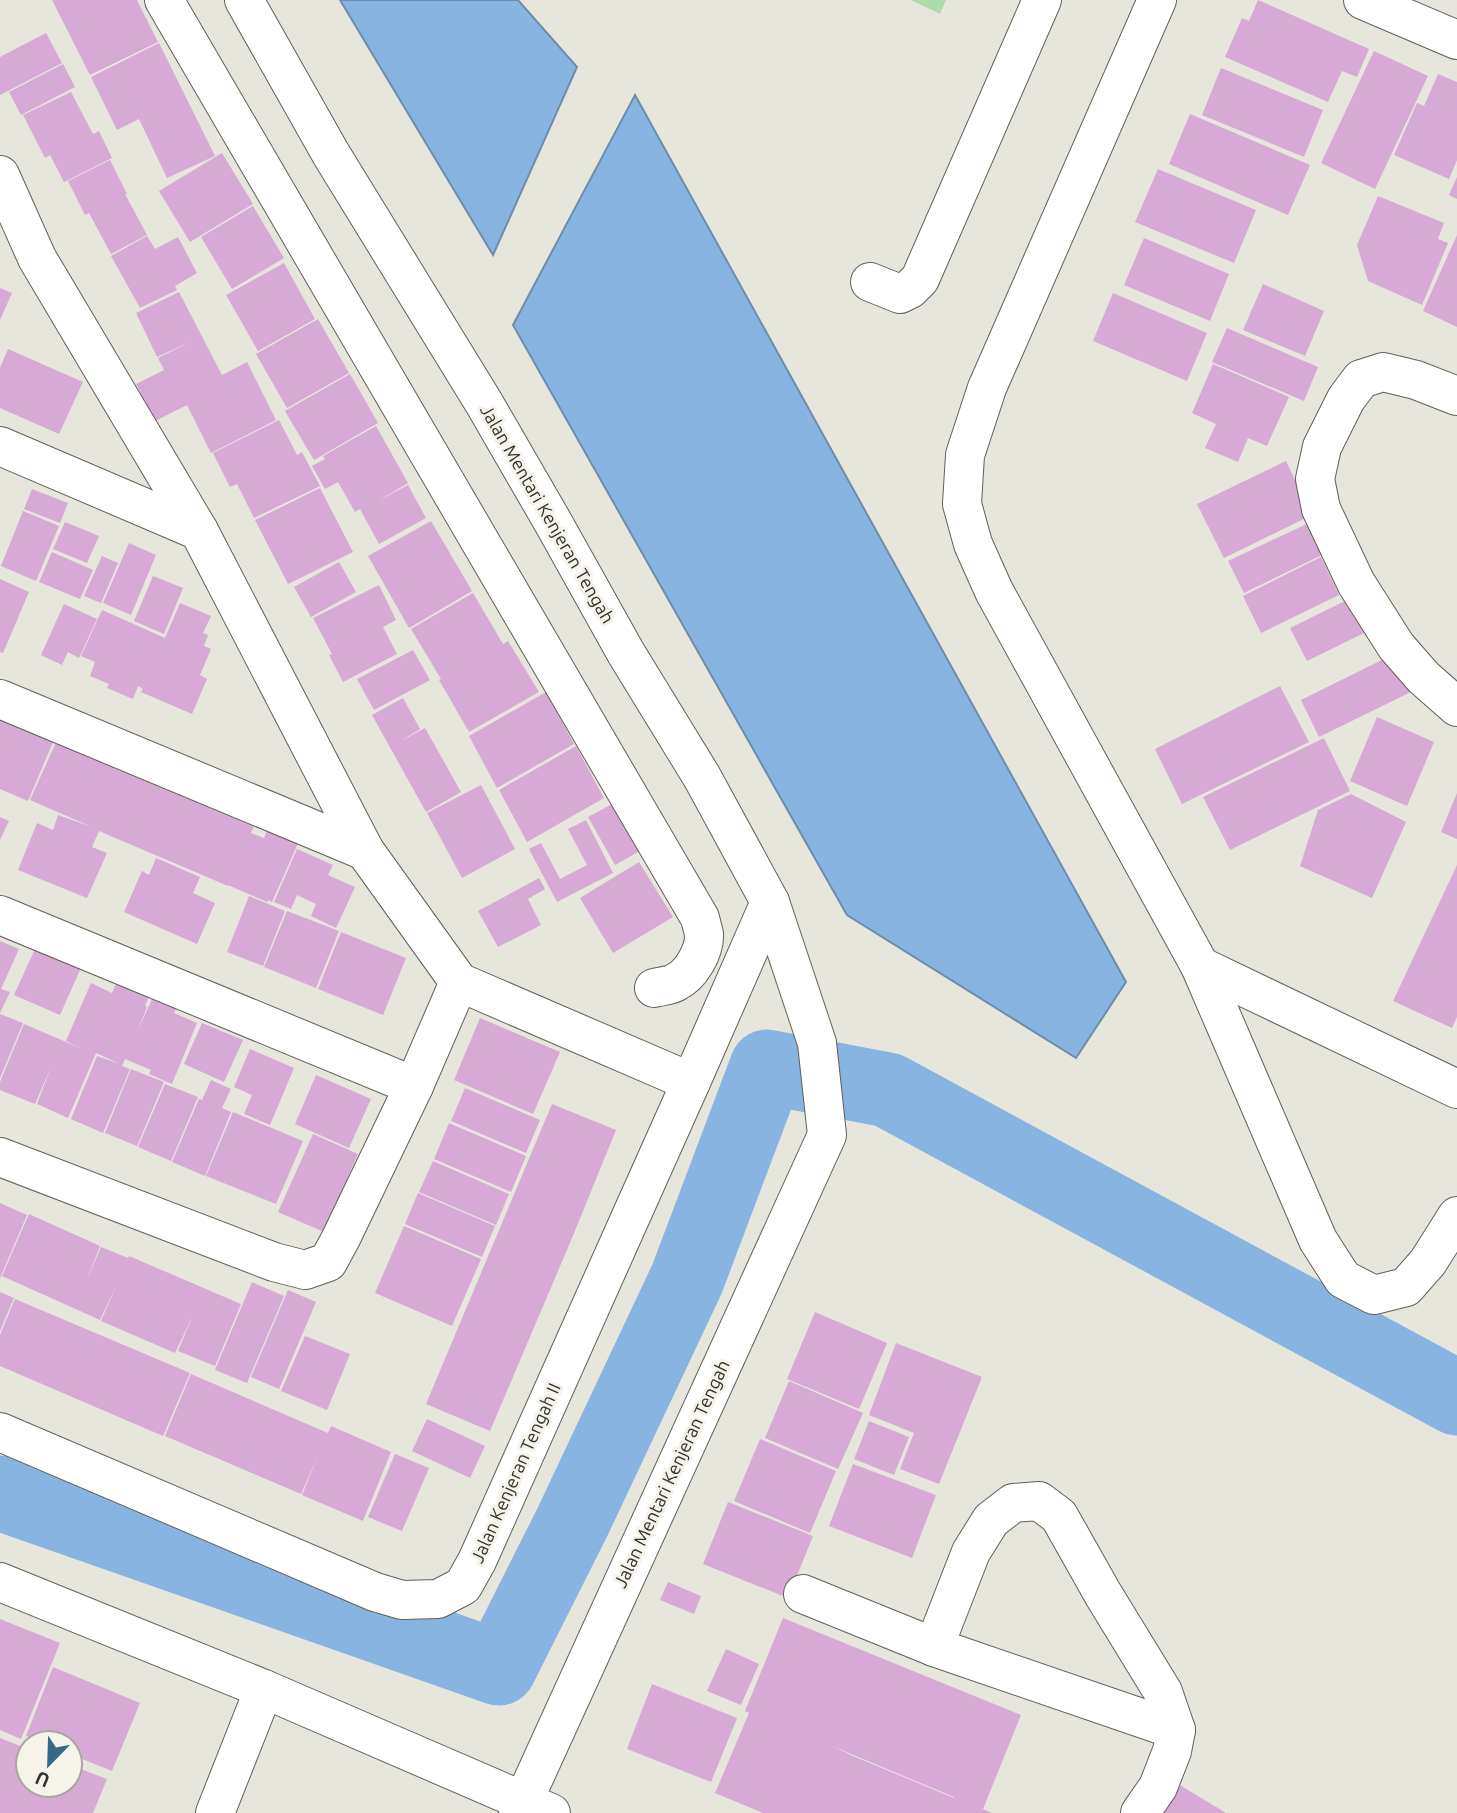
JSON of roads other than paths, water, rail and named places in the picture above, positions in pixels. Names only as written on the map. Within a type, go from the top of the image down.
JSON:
[{"type":"street","points":[[164,0],[700,918],[704,933],[703,945],[687,975],[675,983],[654,988]]},
{"type":"street","name":"Jalan Mentari Kenjeran Tengah","points":[[244,0],[331,154],[484,402],[626,653],[702,777],[770,902],[817,1043],[827,1135],[531,1809]]},
{"type":"street","points":[[870,282],[900,294],[920,279],[1042,0]]},
{"type":"street","points":[[1157,0],[987,388],[965,455],[962,503],[973,544],[994,591],[1200,966],[1318,1240],[1343,1279],[1374,1295],[1406,1287],[1428,1262],[1457,1216]]},
{"type":"street","points":[[1363,0],[1457,40]]},
{"type":"street","points":[[0,175],[37,258],[199,531],[365,852],[459,982],[691,1082]]},
{"type":"street","points":[[0,242],[37,258]]},
{"type":"street","points":[[1457,396],[1416,380],[1383,372],[1361,379],[1346,399],[1321,447],[1315,480],[1321,509],[1356,583],[1396,646],[1423,677],[1457,707]]},
{"type":"street","points":[[0,446],[199,531]]},
{"type":"street","points":[[0,699],[365,852]]},
{"type":"street","name":"Jalan Kenjeran Tengah II","points":[[0,1432],[375,1592],[402,1600],[438,1600],[463,1586],[477,1561],[770,902]]},
{"type":"street","points":[[0,915],[414,1086]]},
{"type":"street","points":[[1200,966],[1457,1089]]},
{"type":"street","points":[[0,1157],[274,1262],[305,1270],[328,1262],[414,1086],[459,982]]},
{"type":"street","points":[[934,1647],[971,1552],[990,1520],[1013,1503],[1039,1501],[1059,1516],[1163,1692],[1176,1730],[1172,1751],[1158,1787],[1140,1813]]},
{"type":"street","points":[[0,1582],[264,1689],[531,1809]]},
{"type":"street","points":[[803,1594],[934,1647],[1176,1730]]},
{"type":"street","points":[[215,1813],[264,1689]]},
{"type":"water","points":[[340,0],[518,0],[577,67],[493,255]]},
{"type":"water","points":[[635,95],[1126,982],[1076,1058],[847,915],[513,325]]},
{"type":"waterway","points":[[0,1493],[499,1668],[572,1523],[687,1279],[767,1067],[888,1090],[1457,1398]]}]
